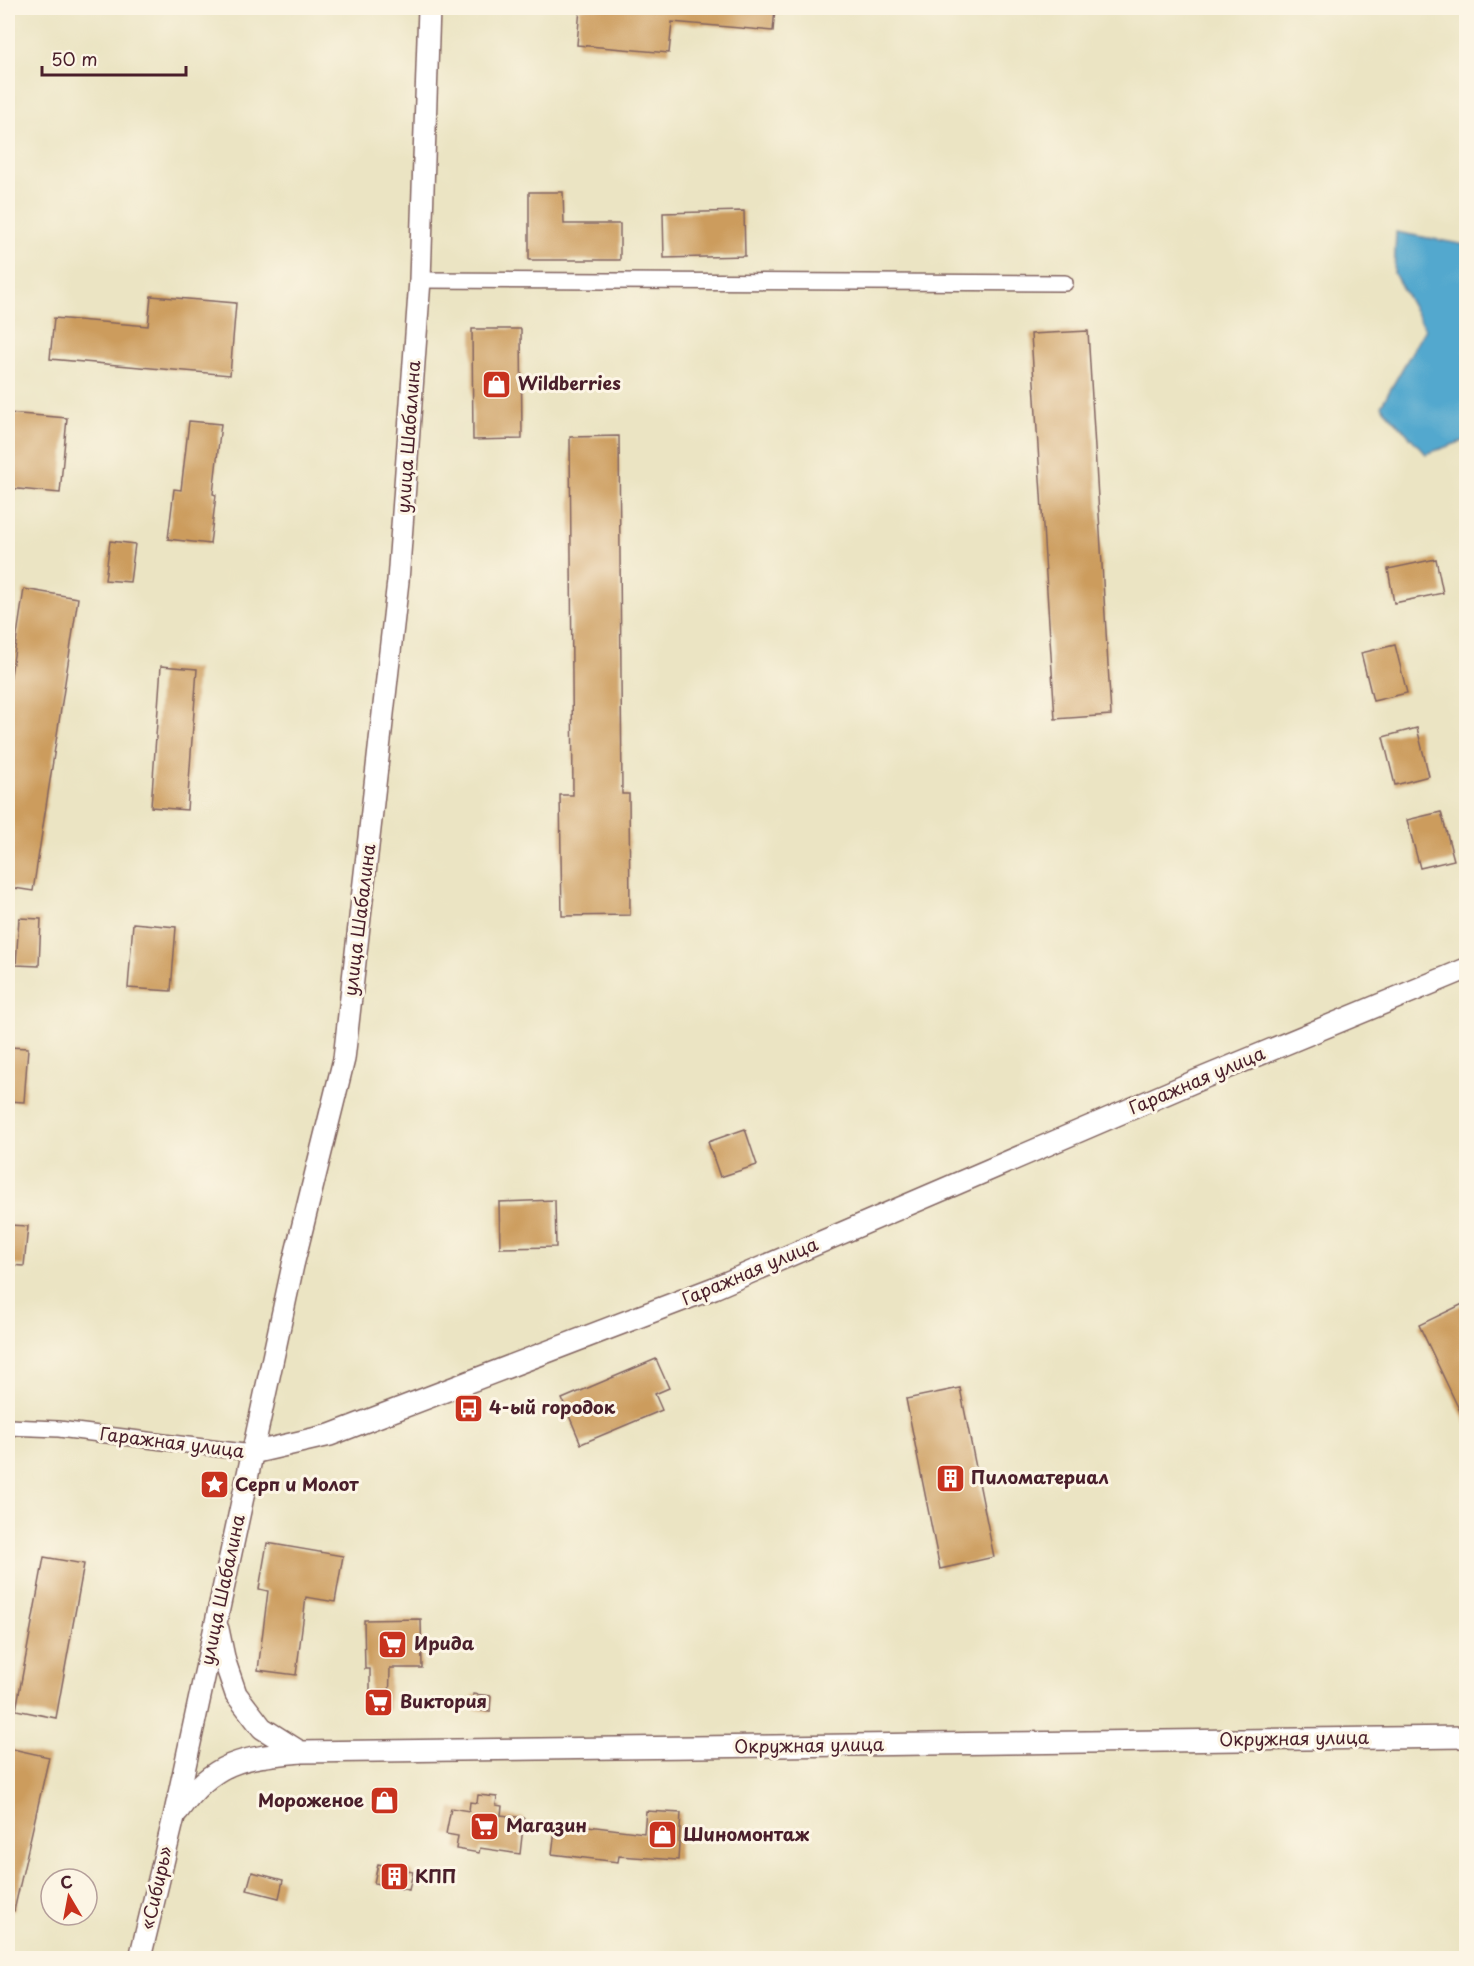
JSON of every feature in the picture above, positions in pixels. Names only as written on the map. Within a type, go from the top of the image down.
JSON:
[{"type":"street","name":"улица Шабалина","points":[[174,1817],[293,1265],[344,1059],[398,581],[420,280],[429,8]]},
{"type":"street","points":[[420,280],[1065,283]]},
{"type":"street","name":"Гаражная улица","points":[[8,1427],[59,1429],[252,1453],[330,1435],[714,1288],[1198,1080],[1467,969]]},
{"type":"street","points":[[216,1618],[225,1662],[236,1694],[262,1728],[300,1752]]},
{"type":"street","name":"Окружная улица","points":[[174,1817],[193,1790],[219,1770],[252,1757],[300,1752],[1467,1737]]},
{"type":"street","name":"«Сибирь»","points":[[141,1959],[174,1817]]},
{"type":"water","points":[[1396,232],[1466,245],[1466,440],[1426,454],[1381,406],[1425,329],[1394,273]]},
{"type":"building","points":[[580,8],[775,8],[773,31],[672,22],[669,53],[577,45]]},
{"type":"building","points":[[529,192],[563,192],[564,224],[620,224],[620,260],[529,260]]},
{"type":"building","points":[[744,211],[745,256],[664,258],[663,213]]},
{"type":"building","points":[[151,296],[236,303],[230,375],[50,359],[54,318],[148,326]]},
{"type":"building","name":"Wildberries","points":[[472,329],[521,329],[522,439],[473,440]]},
{"type":"building","points":[[1088,331],[1111,715],[1055,719],[1031,334]]},
{"type":"building","points":[[8,413],[67,418],[60,493],[8,488]]},
{"type":"building","points":[[189,421],[221,424],[210,544],[168,539],[174,489],[181,490]]},
{"type":"building","points":[[619,436],[622,794],[629,794],[630,915],[562,916],[560,795],[573,795],[570,437]]},
{"type":"building","points":[[110,541],[135,544],[130,582],[105,580]]},
{"type":"building","points":[[1436,559],[1443,593],[1394,603],[1388,569]]},
{"type":"building","points":[[24,589],[78,598],[33,891],[8,887],[8,695]]},
{"type":"building","points":[[1395,645],[1407,693],[1373,701],[1361,653]]},
{"type":"building","points":[[161,666],[197,669],[187,810],[151,807]]},
{"type":"building","points":[[1417,728],[1429,776],[1395,785],[1383,737]]},
{"type":"building","points":[[1441,812],[1454,860],[1420,868],[1407,820]]},
{"type":"building","points":[[19,918],[41,919],[39,966],[16,965]]},
{"type":"building","points":[[133,923],[176,927],[171,991],[128,988]]},
{"type":"building","points":[[8,1047],[28,1048],[24,1102],[8,1101]]},
{"type":"building","points":[[745,1129],[757,1165],[720,1177],[708,1142]]},
{"type":"building","points":[[555,1200],[556,1247],[500,1248],[499,1202]]},
{"type":"building","points":[[8,1225],[28,1226],[24,1266],[8,1265]]},
{"type":"building","points":[[1467,1302],[1467,1426],[1419,1325]]},
{"type":"building","points":[[656,1359],[669,1388],[655,1394],[662,1410],[581,1444],[562,1399]]},
{"type":"building","name":"Пиломатериал","points":[[960,1388],[994,1557],[940,1569],[906,1399]]},
{"type":"building","points":[[267,1543],[343,1556],[335,1602],[306,1597],[296,1675],[258,1670],[268,1591],[259,1589]]},
{"type":"building","points":[[44,1557],[84,1564],[56,1718],[16,1710]]},
{"type":"building","name":"Ирида","points":[[421,1619],[422,1668],[390,1668],[389,1710],[370,1709],[370,1669],[365,1669],[364,1620]]},
{"type":"building","points":[[473,1694],[491,1696],[490,1712],[472,1709]]},
{"type":"building","points":[[8,1748],[49,1757],[14,1911],[8,1910]]},
{"type":"building","name":"Магазин","points":[[478,1795],[497,1797],[496,1805],[502,1806],[501,1815],[524,1818],[520,1854],[480,1848],[479,1853],[456,1849],[458,1836],[446,1834],[451,1808],[469,1811],[470,1802],[477,1803]]},
{"type":"building","points":[[646,1811],[681,1813],[678,1860],[619,1856],[618,1862],[552,1854],[556,1822],[644,1833]]},
{"type":"building","name":"КПП","points":[[378,1864],[413,1872],[409,1890],[374,1883]]},
{"type":"building","points":[[252,1872],[283,1880],[279,1898],[247,1890]]},
{"type":"place","name":"Wildberries","points":[[497,384]]},
{"type":"place","name":"4-ый городок","points":[[468,1408]]},
{"type":"place","name":"Пиломатериал","points":[[950,1478]]},
{"type":"place","name":"Серп и Молот","points":[[214,1485]]},
{"type":"place","name":"Ирида","points":[[393,1644]]},
{"type":"place","name":"Виктория","points":[[379,1702]]},
{"type":"place","name":"Мороженое","points":[[385,1801]]},
{"type":"place","name":"Магазин","points":[[485,1826]]},
{"type":"place","name":"Шиномонтаж","points":[[662,1835]]},
{"type":"place","name":"КПП","points":[[394,1877]]}]
